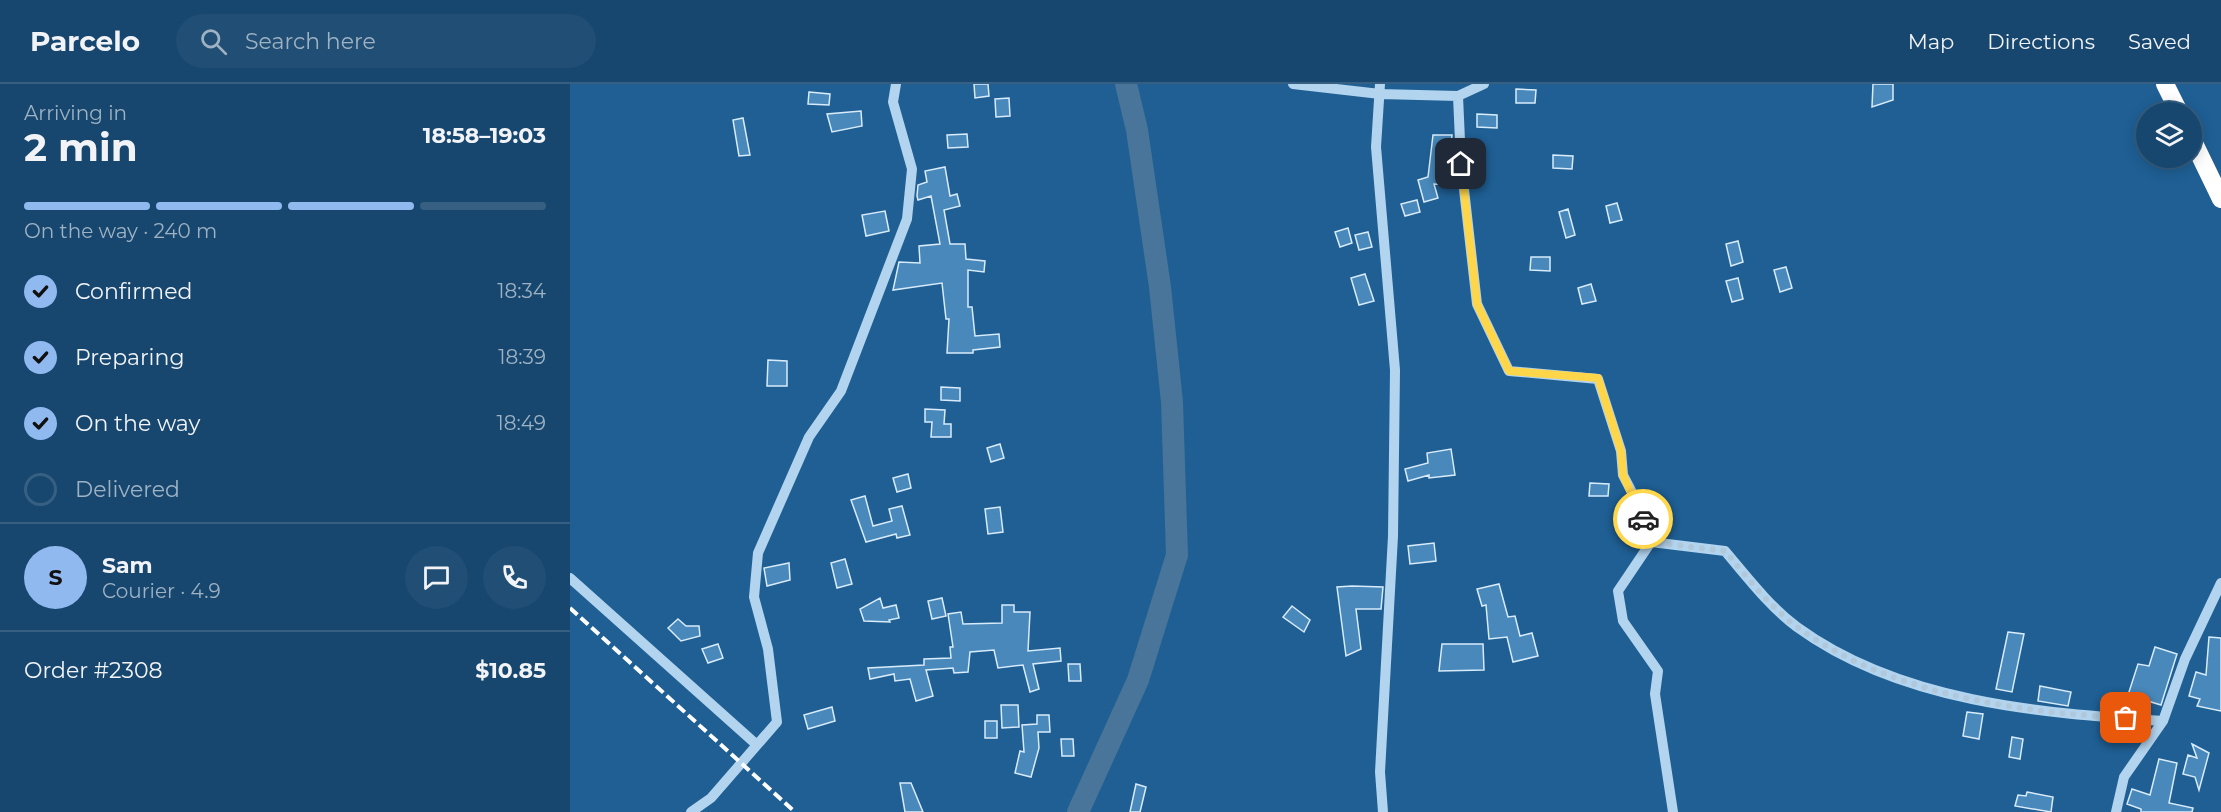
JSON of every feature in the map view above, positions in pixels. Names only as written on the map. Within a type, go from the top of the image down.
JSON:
[{"type":"highway","points":[[2165,84],[2174,102]]},
{"type":"highway","points":[[2202,160],[2221,199]]},
{"type":"street","points":[[691,812],[711,798],[777,723],[768,649],[754,597],[758,553],[809,437],[841,390],[907,219],[912,169],[893,102],[896,84]]},
{"type":"street","points":[[1293,84],[1458,96],[1484,84]]},
{"type":"street","points":[[1380,89],[1376,147],[1395,370],[1393,536],[1380,772],[1383,812]]},
{"type":"street","points":[[1458,96],[1461,164],[1477,304],[1509,371],[1598,378],[1621,451],[1623,475],[1638,504],[1651,542]]},
{"type":"street","points":[[1651,542],[1725,551],[1762,595],[1796,626],[1843,657],[1881,671],[1950,694],[2026,708],[2089,716],[2163,721]]},
{"type":"street","points":[[1651,542],[1618,591],[1623,621],[1658,670],[1655,694],[1673,812]]},
{"type":"street","points":[[570,578],[757,746]]},
{"type":"street","points":[[2116,812],[2124,777],[2163,721],[2185,659],[2221,583]]},
{"type":"building","points":[[974,84],[988,84],[989,96],[975,98]]},
{"type":"building","points":[[1873,84],[1893,84],[1893,100],[1872,107]]},
{"type":"building","points":[[1516,89],[1536,90],[1535,103],[1516,103]]},
{"type":"building","points":[[809,92],[830,94],[829,105],[808,104]]},
{"type":"building","points":[[1009,98],[1010,116],[996,117],[995,99]]},
{"type":"building","points":[[861,111],[862,126],[832,132],[827,114]]},
{"type":"building","points":[[1477,114],[1497,115],[1497,128],[1477,127]]},
{"type":"building","points":[[743,118],[750,155],[739,156],[733,120]]},
{"type":"building","points":[[967,134],[968,147],[948,148],[947,135]]},
{"type":"building","points":[[1433,135],[1452,135],[1448,172],[1454,172],[1456,185],[1434,184],[1438,198],[1424,202],[1418,180],[1428,177]]},
{"type":"building","points":[[1553,155],[1573,156],[1572,169],[1553,168]]},
{"type":"building","points":[[945,167],[950,196],[957,194],[960,206],[944,210],[950,244],[965,244],[966,259],[985,261],[984,272],[968,270],[968,307],[972,307],[975,336],[999,334],[1000,347],[973,350],[973,353],[947,353],[949,319],[946,319],[942,283],[893,290],[899,262],[920,263],[919,246],[940,244],[931,196],[918,200],[917,196],[918,185],[927,182],[925,171]]},
{"type":"building","points":[[1417,200],[1420,212],[1405,216],[1401,204]]},
{"type":"building","points":[[1617,203],[1622,220],[1610,223],[1606,206]]},
{"type":"building","points":[[1568,209],[1575,235],[1566,238],[1559,212]]},
{"type":"building","points":[[885,211],[889,231],[866,236],[862,215]]},
{"type":"building","points":[[1348,228],[1352,243],[1340,247],[1335,232]]},
{"type":"building","points":[[1368,232],[1372,247],[1359,250],[1355,235]]},
{"type":"building","points":[[1738,241],[1743,262],[1731,266],[1726,244]]},
{"type":"building","points":[[1531,257],[1550,257],[1550,271],[1530,270]]},
{"type":"building","points":[[1786,267],[1792,288],[1780,292],[1774,270]]},
{"type":"building","points":[[1365,274],[1374,301],[1359,305],[1351,278]]},
{"type":"building","points":[[1738,278],[1743,299],[1732,302],[1726,281]]},
{"type":"building","points":[[1591,284],[1596,301],[1582,304],[1578,288]]},
{"type":"building","points":[[768,360],[787,361],[787,386],[767,386]]},
{"type":"building","points":[[941,387],[960,388],[960,401],[941,400]]},
{"type":"building","points":[[925,409],[945,410],[944,424],[951,424],[951,437],[931,437],[932,422],[925,422]]},
{"type":"building","points":[[1000,444],[1004,458],[991,462],[987,448]]},
{"type":"building","points":[[1451,449],[1455,475],[1429,478],[1429,475],[1408,481],[1405,469],[1428,463],[1427,453]]},
{"type":"building","points":[[908,474],[911,488],[897,492],[893,478]]},
{"type":"building","points":[[1590,483],[1609,484],[1608,496],[1589,496]]},
{"type":"building","points":[[865,496],[873,526],[892,521],[889,509],[902,506],[910,535],[897,538],[896,534],[866,542],[851,500]]},
{"type":"building","points":[[1000,507],[1003,532],[988,534],[985,509]]},
{"type":"building","points":[[1434,543],[1436,561],[1410,564],[1408,546]]},
{"type":"building","points":[[845,559],[852,584],[837,588],[831,563]]},
{"type":"building","points":[[789,563],[790,580],[767,586],[764,568]]},
{"type":"building","points":[[1499,584],[1508,617],[1515,616],[1520,636],[1532,633],[1538,656],[1513,662],[1507,637],[1489,639],[1486,605],[1482,606],[1477,589]]},
{"type":"building","points":[[1337,587],[1383,587],[1381,609],[1356,609],[1361,649],[1346,656]]},
{"type":"building","points":[[880,598],[883,608],[896,605],[899,618],[889,620],[890,622],[864,621],[860,609]]},
{"type":"building","points":[[942,598],[946,616],[932,619],[928,601]]},
{"type":"building","points":[[1002,605],[1014,605],[1014,612],[1030,612],[1028,651],[1060,648],[1061,661],[1033,664],[1039,689],[1030,692],[1023,665],[998,668],[994,650],[970,652],[968,672],[954,673],[953,668],[926,670],[933,696],[916,701],[910,679],[895,681],[894,674],[870,679],[868,668],[924,665],[924,659],[951,658],[950,647],[953,647],[948,614],[961,612],[963,624],[1002,623]]},
{"type":"building","points":[[1292,606],[1310,620],[1304,632],[1283,617]]},
{"type":"building","points":[[678,619],[686,626],[699,626],[700,636],[681,641],[668,628]]},
{"type":"building","points":[[2008,632],[2024,634],[2012,692],[1996,689]]},
{"type":"building","points":[[2209,637],[2221,638],[2221,711],[2197,706],[2200,699],[2189,696],[2196,672],[2206,675]]},
{"type":"building","points":[[718,644],[723,658],[708,663],[702,649]]},
{"type":"building","points":[[1442,644],[1483,644],[1484,670],[1439,671]]},
{"type":"building","points":[[2155,647],[2177,654],[2161,705],[2128,695],[2138,664],[2149,666]]},
{"type":"building","points":[[1068,664],[1080,664],[1081,681],[1069,681]]},
{"type":"building","points":[[2040,686],[2071,692],[2068,706],[2038,701]]},
{"type":"building","points":[[1001,705],[1018,705],[1019,727],[1002,728]]},
{"type":"building","points":[[832,707],[835,721],[808,729],[804,715]]},
{"type":"building","points":[[1967,712],[1983,714],[1979,739],[1963,736]]},
{"type":"building","points":[[1037,715],[1049,715],[1050,732],[1038,732],[1039,748],[1031,777],[1015,773],[1020,751],[1024,752],[1022,725],[1037,724]]},
{"type":"building","points":[[985,721],[997,721],[997,738],[985,738]]},
{"type":"building","points":[[2012,737],[2023,739],[2020,759],[2009,757]]},
{"type":"building","points":[[1061,739],[1073,739],[1074,756],[1062,756]]},
{"type":"building","points":[[2192,744],[2209,753],[2199,790],[2195,777],[2183,774],[2188,755],[2197,758]]},
{"type":"building","points":[[2159,759],[2177,763],[2169,803],[2193,808],[2192,812],[2141,812],[2141,809],[2127,804],[2132,789],[2150,795]]},
{"type":"building","points":[[900,783],[911,783],[923,812],[905,812]]},
{"type":"building","points":[[1136,784],[1146,787],[1140,812],[1130,812]]},
{"type":"building","points":[[2027,792],[2053,797],[2051,812],[2015,806],[2018,795],[2026,796]]},
{"type":"waterway","points":[[1078,812],[1138,680],[1177,555],[1172,402],[1160,287],[1137,130],[1126,84]]},
{"type":"railway","points":[[570,608],[795,812]]},
{"type":"way so far","points":[[1643,519],[1651,542],[1725,551],[1762,595],[1796,626],[1843,657],[1950,694],[2026,708],[2126,718]]},
{"type":"route","points":[[1461,164],[1477,304],[1509,371],[1598,378],[1621,451],[1623,475],[1643,519]]}]
